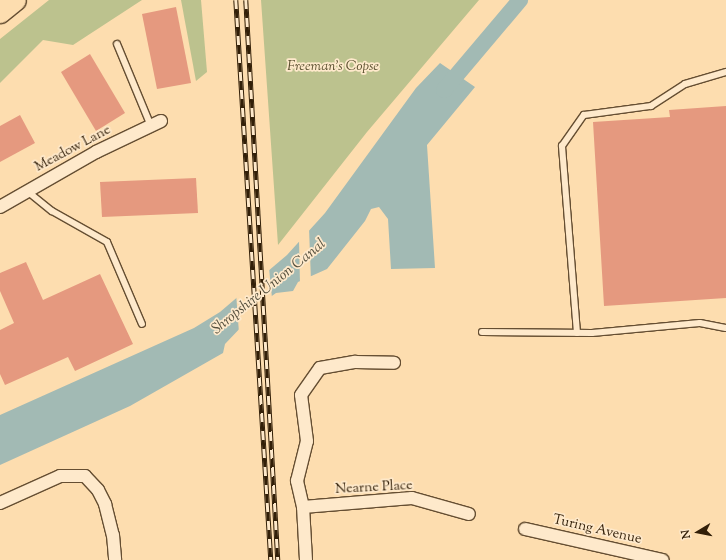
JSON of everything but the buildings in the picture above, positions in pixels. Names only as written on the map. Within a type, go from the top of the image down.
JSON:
[{"type":"highway","points":[[0,12],[15,0]]},
{"type":"street","name":"Meadow Lane","points":[[0,207],[96,152],[156,124]]},
{"type":"street","points":[[306,560],[303,507],[297,481],[307,441],[301,394],[320,368],[355,362],[394,363]]},
{"type":"street","points":[[0,503],[60,476],[85,476],[95,486],[105,504],[113,535],[115,560]]},
{"type":"street","name":"Nearne Place","points":[[303,507],[412,498],[469,514]]},
{"type":"street","name":"Turing Avenue","points":[[525,528],[663,560]]},
{"type":"lane","points":[[117,44],[156,124]]},
{"type":"lane","points":[[577,333],[562,146],[584,115],[651,106],[684,84],[726,72]]},
{"type":"lane","points":[[27,192],[52,211],[107,242],[142,324]]},
{"type":"lane","points":[[482,332],[577,333],[700,323],[726,328]]},
{"type":"green space","points":[[49,0],[142,0],[73,45],[43,40],[0,83],[0,39]]},
{"type":"green space","points":[[181,0],[201,0],[207,72],[196,81]]},
{"type":"green space","name":"Freeman's Copse","points":[[261,0],[479,0],[367,132],[278,245]]},
{"type":"water","points":[[440,63],[475,87],[427,145],[435,268],[391,269],[388,219],[379,207],[371,209],[365,221],[327,269],[298,282],[293,291],[276,293],[269,298],[225,344],[223,353],[130,406],[0,465],[0,415],[194,328],[220,312],[287,255],[325,213],[416,88]]},
{"type":"pier","points":[[309,228],[311,281],[300,284],[299,240]]},
{"type":"pier","points":[[269,268],[272,298],[239,333],[236,293]]},
{"type":"waterway","name":"Shropshire Union Canal","points":[[444,90],[520,0]]},
{"type":"railway","points":[[236,0],[271,560]]},
{"type":"railway","points":[[246,0],[278,560]]}]
